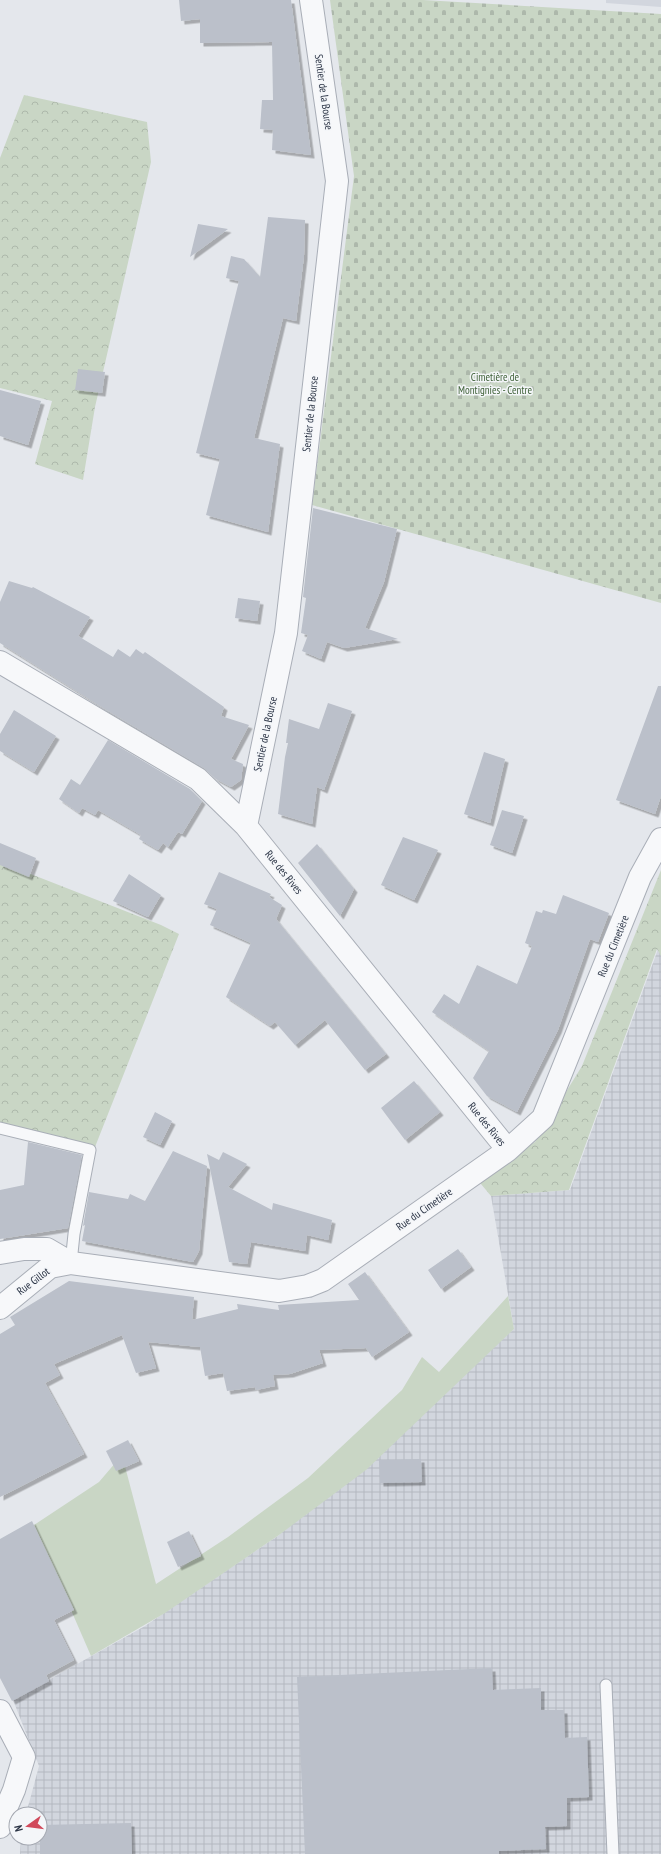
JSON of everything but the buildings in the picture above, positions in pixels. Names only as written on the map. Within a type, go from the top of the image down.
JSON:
[{"type":"street","name":"Sentier de la Bourse","points":[[246,826],[286,634],[336,181],[311,0]]},
{"type":"street","name":"Rue des Rives","points":[[0,662],[198,779],[246,826],[508,1150]]},
{"type":"street","name":"Rue du Cimetière","points":[[0,1253],[24,1249],[47,1249],[71,1263],[267,1290],[279,1291],[308,1286],[323,1280],[508,1150],[543,1118],[640,877],[661,839]]},
{"type":"street","name":"Rue Gillot","points":[[0,1308],[50,1267],[71,1263]]},
{"type":"street","points":[[0,1711],[24,1757],[14,1790],[1,1820],[0,1827]]},
{"type":"lane","points":[[0,1128],[90,1150],[74,1234],[71,1263]]},
{"type":"lane","points":[[606,1685],[613,1854]]},
{"type":"shaded area","points":[[606,0],[661,0],[661,7],[606,3]]},
{"type":"shaded area","points":[[661,941],[661,1854],[20,1854],[20,1846],[48,1846],[48,1806],[28,1806],[39,1766],[13,1700],[145,1626],[279,1535],[514,1329],[491,1196],[570,1190]]},
{"type":"green space","name":"Cimetière de Montignies - Centre","points":[[330,0],[423,0],[661,14],[661,603],[312,505],[354,176]]},
{"type":"green space","points":[[24,95],[147,122],[151,162],[95,407],[83,480],[35,464],[52,401],[0,388],[0,158]]},
{"type":"green space","points":[[0,862],[161,925],[179,934],[95,1147],[0,1125]]},
{"type":"green space","points":[[661,870],[661,956],[657,949],[569,1190],[491,1196],[476,1178],[535,1142],[582,1066]]},
{"type":"green space","points":[[508,1296],[514,1329],[366,1470],[279,1535],[165,1613],[91,1656],[34,1525],[99,1482],[122,1455],[156,1584],[228,1537],[308,1478],[402,1390],[422,1357],[439,1372]]}]
